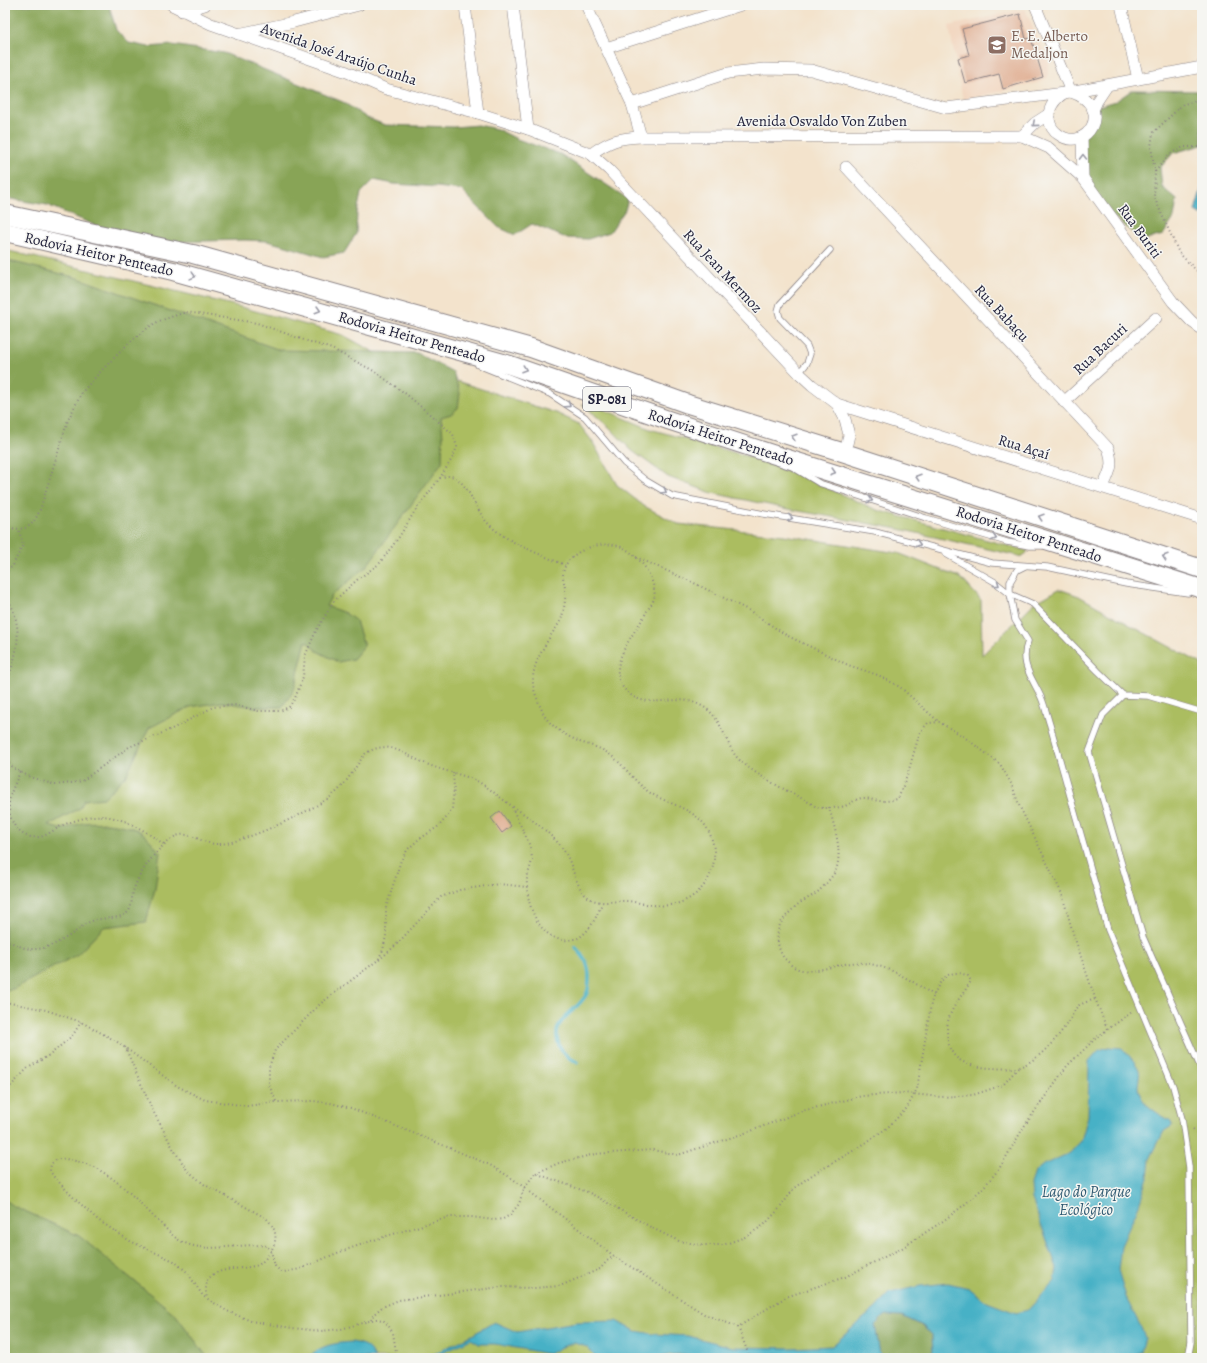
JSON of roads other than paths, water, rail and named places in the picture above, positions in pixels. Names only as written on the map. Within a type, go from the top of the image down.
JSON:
[{"type":"main road","name":"Rodovia Heitor Penteado","points":[[5,214],[193,254],[523,346],[688,404],[845,453],[1202,569]]},
{"type":"main road","name":"Rodovia Heitor Penteado","points":[[5,232],[173,271],[404,334],[510,365],[668,420],[772,454],[1202,589]]},
{"type":"street","name":"Avenida José Araújo Cunha","points":[[172,5],[211,24],[347,72],[386,90],[478,113],[528,129],[590,154]]},
{"type":"street","points":[[182,11],[206,5]]},
{"type":"street","points":[[238,34],[294,22],[359,5]]},
{"type":"street","points":[[465,5],[478,113]]},
{"type":"street","points":[[513,5],[528,129]]},
{"type":"street","points":[[586,5],[632,104],[641,136]]},
{"type":"street","points":[[606,48],[742,5]]},
{"type":"street","points":[[1035,5],[1068,93]]},
{"type":"street","points":[[1121,5],[1138,79]]},
{"type":"street","points":[[632,104],[728,73],[764,69],[811,70],[946,108],[1068,93],[1202,67]]},
{"type":"street","points":[[1093,110],[1107,86]]},
{"type":"street","points":[[1068,93],[1084,98],[1090,103],[1093,110],[1093,126],[1082,137],[1071,139],[1060,136],[1051,127],[1049,114],[1050,108],[1058,97],[1068,93]]},
{"type":"street","points":[[1022,136],[1035,122],[1049,114]]},
{"type":"street","name":"Avenida Osvaldo Von Zuben","points":[[590,154],[605,144],[626,138],[641,136],[1022,136]]},
{"type":"street","name":"Rua Buriti","points":[[1022,136],[1049,148],[1083,178],[1173,302],[1192,322],[1202,329]]},
{"type":"street","points":[[1060,136],[1057,144],[1061,158]]},
{"type":"street","points":[[1082,137],[1083,178]]},
{"type":"street","name":"Rua Jean Mermoz","points":[[590,154],[609,170],[799,373],[837,404]]},
{"type":"street","name":"Rua Babaçu","points":[[846,167],[1108,448],[1112,460],[1110,470],[1103,487]]},
{"type":"street","name":"Rua Bacuri","points":[[1064,402],[1156,318]]},
{"type":"street","points":[[837,404],[849,435],[845,453]]},
{"type":"street","name":"Rua Açaí","points":[[837,404],[1202,519]]},
{"type":"lane","points":[[799,373],[807,363],[810,354],[807,346],[780,318],[778,311],[780,304],[830,250]]},
{"type":"lane","points":[[404,334],[462,358]]},
{"type":"lane","points":[[470,361],[550,394],[585,417],[624,463],[645,480],[672,496],[764,514],[875,532],[992,563],[1047,567],[1126,584],[1202,595]]},
{"type":"lane","points":[[940,550],[995,582],[1010,594],[1032,604],[1098,672],[1124,694],[1148,696],[1202,712]]},
{"type":"lane","points":[[1025,566],[1017,570],[1010,582],[1010,594],[1015,620],[1028,641],[1025,649],[1025,661],[1030,677],[1041,698],[1050,725],[1108,930],[1172,1086],[1182,1119],[1189,1167],[1191,1342],[1188,1358]]},
{"type":"lane","points":[[1124,694],[1103,715],[1089,752],[1143,936],[1202,1071]]},
{"type":"water","points":[[1202,187],[1202,215],[1195,211]]},
{"type":"water","name":"Lago do Parque Ecológico","points":[[1109,1047],[1122,1048],[1134,1061],[1139,1070],[1138,1089],[1141,1097],[1152,1109],[1171,1121],[1172,1126],[1164,1131],[1150,1159],[1148,1178],[1139,1205],[1121,1246],[1118,1270],[1127,1300],[1145,1338],[1141,1352],[1121,1358],[928,1358],[933,1351],[932,1336],[923,1326],[902,1316],[885,1315],[875,1325],[880,1354],[885,1358],[835,1358],[756,1354],[732,1358],[707,1358],[683,1354],[665,1355],[657,1358],[601,1358],[594,1355],[587,1347],[574,1343],[561,1347],[549,1354],[495,1344],[479,1344],[471,1339],[434,1357],[412,1358],[432,1355],[494,1322],[517,1332],[576,1322],[616,1321],[636,1331],[653,1334],[688,1336],[733,1347],[790,1348],[832,1346],[875,1309],[890,1293],[920,1286],[948,1283],[969,1288],[987,1302],[1016,1313],[1028,1310],[1055,1281],[1057,1268],[1032,1199],[1031,1184],[1035,1172],[1043,1165],[1070,1153],[1081,1141],[1088,1116],[1089,1061],[1099,1050]]},
{"type":"water","points":[[352,1342],[366,1347],[375,1358],[308,1358],[323,1347]]},
{"type":"waterway","points":[[575,947],[587,964],[589,972],[588,988],[582,1001],[565,1017],[561,1023],[557,1036],[559,1045],[564,1053],[577,1062]]},
{"type":"place","name":"E. E. Alberto Medaljon","points":[[997,45]]}]
